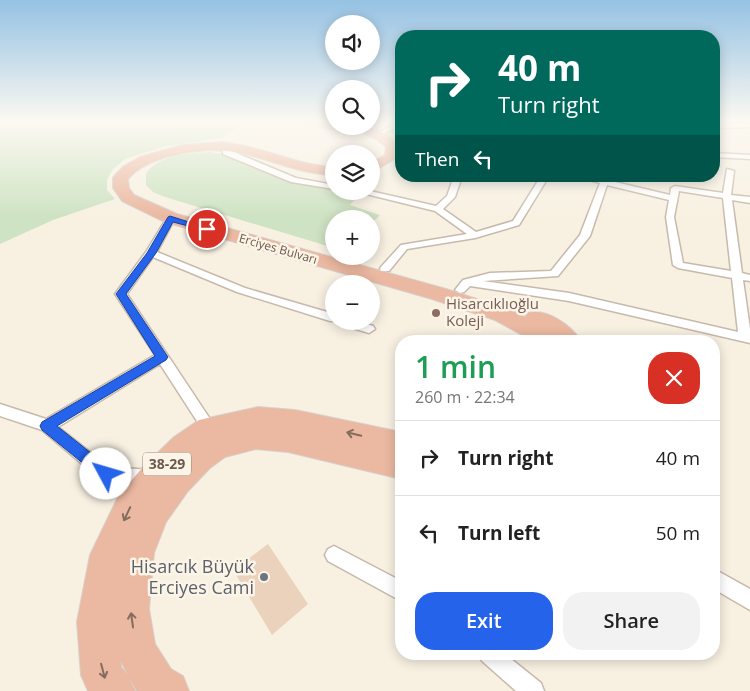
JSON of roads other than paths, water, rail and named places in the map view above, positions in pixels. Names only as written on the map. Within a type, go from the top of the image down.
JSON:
[{"type":"highway","name":"Erciyes Bulvarı","points":[[164,153],[150,157],[126,170],[120,178],[121,188],[128,198],[170,218],[439,294],[503,315],[541,335]]},
{"type":"highway","name":"Erciyes Bulvarı","points":[[182,153],[157,160],[138,171],[133,176],[134,185],[141,194],[176,211],[325,252]]},
{"type":"highway","name":"Erciyes Bulvarı","points":[[230,153],[296,172],[325,176]]},
{"type":"highway","name":"Erciyes Bulvarı","points":[[255,153],[302,168],[325,171]]},
{"type":"highway","points":[[380,164],[391,157],[392,153]]},
{"type":"highway","name":"Erciyes Bulvarı","points":[[371,265],[463,286],[550,325],[562,335]]},
{"type":"highway","name":"38-29","points":[[114,691],[102,675],[96,622],[107,555],[130,506],[154,477],[184,446],[209,428],[258,418],[295,421],[395,443]]},
{"type":"highway","name":"38-29","points":[[168,691],[156,684],[136,650],[130,609],[137,553],[154,512],[177,481],[199,459],[217,446],[256,437],[288,440],[395,465]]},
{"type":"street","points":[[229,153],[294,180],[325,185]]},
{"type":"street","points":[[720,155],[750,157]]},
{"type":"street","points":[[463,286],[569,297],[747,338],[727,196],[730,171]]},
{"type":"street","points":[[438,209],[451,197],[456,182]]},
{"type":"street","points":[[385,269],[404,247],[475,235],[516,223],[541,182]]},
{"type":"street","points":[[463,286],[490,276],[554,274],[586,236],[607,182]]},
{"type":"street","points":[[618,182],[673,198]]},
{"type":"street","points":[[750,200],[675,188],[670,217],[678,264],[750,278]]},
{"type":"street","points":[[380,196],[438,209],[475,235]]},
{"type":"street","points":[[170,218],[151,253],[121,294],[209,428]]},
{"type":"street","points":[[151,253],[241,290],[325,315]]},
{"type":"street","points":[[47,426],[162,357]]},
{"type":"street","points":[[0,410],[47,426],[106,474],[154,477]]},
{"type":"street","points":[[334,555],[395,588]]},
{"type":"street","points":[[720,582],[750,600]]},
{"type":"street","points":[[496,660],[533,691]]},
{"type":"place","name":"Hisarcıklıoğlu Koleji","points":[[436,313]]},
{"type":"place","name":"Hisarcık Büyük Erciyes Cami","points":[[264,577]]}]
